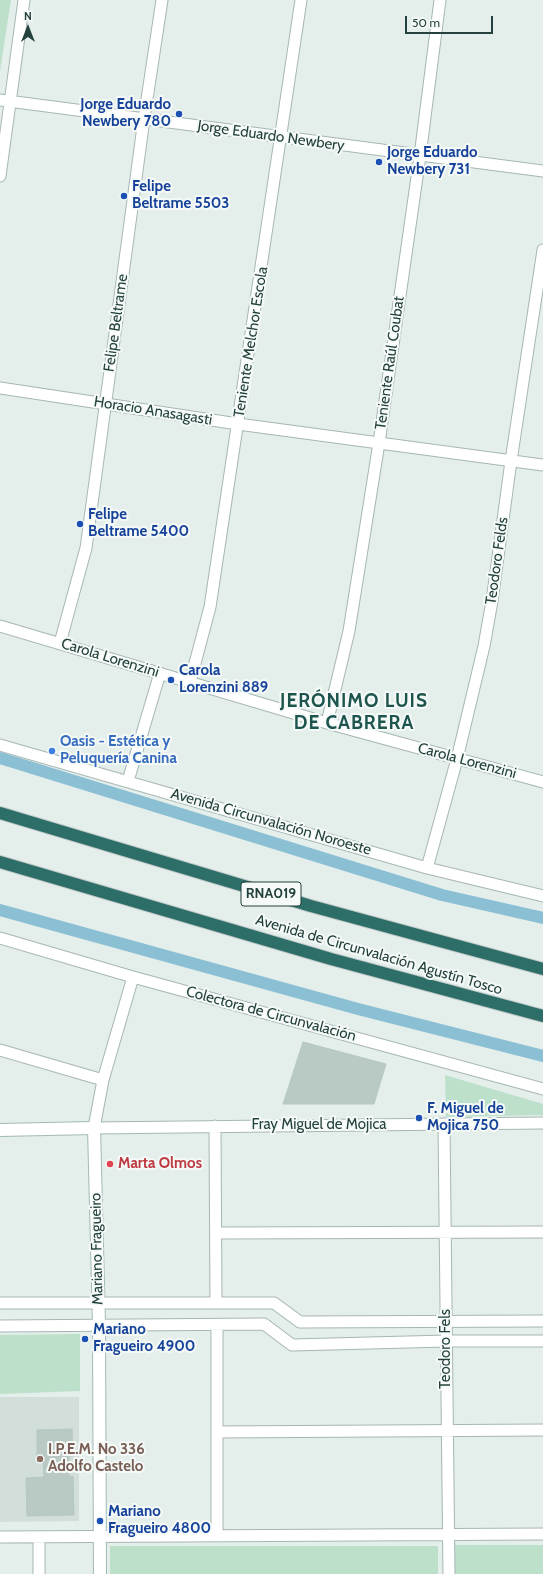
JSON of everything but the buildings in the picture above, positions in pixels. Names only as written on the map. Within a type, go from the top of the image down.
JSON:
[{"type":"highway","name":"Avenida de Circunvalación Agustín Tosco","points":[[0,813],[311,906],[543,969]]},
{"type":"highway","name":"Avenida de Circunvalación Agustín Tosco","points":[[0,862],[353,965],[543,1016]]},
{"type":"highway","points":[[0,871],[43,874]]},
{"type":"main road","points":[[0,1130],[94,1128]]},
{"type":"main road","name":"Mariano Fragueiro","points":[[94,1128],[99,1325],[100,1574]]},
{"type":"street","points":[[0,176],[5,100],[24,0]]},
{"type":"street","name":"Felipe Beltrame","points":[[60,643],[86,548],[144,119],[162,0]]},
{"type":"street","name":"Teniente Melchor Escola","points":[[190,682],[210,607],[302,0]]},
{"type":"street","name":"Teniente Raúl Coubat","points":[[327,723],[350,631],[420,156],[440,0]]},
{"type":"street","name":"Jorge Eduardo Newbery","points":[[5,100],[420,156],[543,171]]},
{"type":"street","name":"Teodoro Felds","points":[[426,868],[457,759],[484,646],[492,601],[511,461],[537,321],[543,250]]},
{"type":"street","name":"Horacio Anasagasti","points":[[0,388],[238,424],[543,465]]},
{"type":"street","name":"Carola Lorenzini","points":[[0,626],[327,723],[543,782]]},
{"type":"street","points":[[128,781],[160,673]]},
{"type":"street","name":"Avenida Circunvalación Noroeste","points":[[0,745],[426,868],[543,896]]},
{"type":"street","name":"Colectora de Circunvalación","points":[[0,938],[133,977],[543,1089]]},
{"type":"street","name":"Mariano Fragueiro","points":[[94,1128],[103,1080],[133,977]]},
{"type":"street","points":[[0,1050],[103,1080]]},
{"type":"street","name":"Fray Miguel de Mojica","points":[[94,1128],[543,1123]]},
{"type":"street","name":"Teodoro Fels","points":[[444,1124],[449,1574]]},
{"type":"street","points":[[215,1126],[216,1303]]},
{"type":"street","points":[[216,1233],[543,1232]]},
{"type":"street","points":[[0,1303],[274,1303],[300,1322],[543,1321]]},
{"type":"street","points":[[0,1326],[264,1324],[292,1344],[543,1341]]},
{"type":"street","points":[[217,1325],[217,1536]]},
{"type":"street","points":[[217,1432],[543,1430]]},
{"type":"street","points":[[0,1537],[543,1534]]},
{"type":"street","points":[[39,1537],[39,1574]]},
{"type":"shaded area","name":"I.P.E.M. No 336 Adolfo Castelo","points":[[0,1397],[79,1397],[79,1521],[0,1522]]},
{"type":"green space","points":[[0,0],[11,0],[0,71]]},
{"type":"green space","points":[[445,1075],[543,1104],[543,1115],[446,1117]]},
{"type":"green space","points":[[80,1334],[80,1391],[0,1394],[0,1335]]},
{"type":"green space","points":[[453,1545],[543,1545],[543,1574],[454,1574]]},
{"type":"green space","points":[[110,1546],[438,1546],[438,1574],[110,1574]]},
{"type":"waterway","points":[[0,758],[442,895],[543,918]]},
{"type":"waterway","points":[[0,910],[358,1009],[543,1056]]},
{"type":"place","name":"Jorge Eduardo Newbery 780","points":[[179,114]]},
{"type":"place","name":"Jorge Eduardo Newbery 731","points":[[379,162]]},
{"type":"place","name":"Felipe Beltrame 5503","points":[[124,196]]},
{"type":"place","name":"Felipe Beltrame 5400","points":[[80,524]]},
{"type":"place","name":"Carola Lorenzini 889","points":[[171,680]]},
{"type":"place","name":"Oasis - Estética y Peluquería Canina","points":[[52,751]]},
{"type":"place","name":"F. Miguel de Mojica 750","points":[[419,1118]]},
{"type":"place","name":"Marta Olmos","points":[[110,1164]]},
{"type":"place","name":"Mariano Fragueiro 4900","points":[[85,1339]]},
{"type":"place","name":"I.P.E.M. No 336 Adolfo Castelo","points":[[40,1459]]},
{"type":"place","name":"Mariano Fragueiro 4800","points":[[100,1521]]},
{"type":"district","name":"JERÓNIMO LUIS DE CABRERA","points":[[354,712]]}]
